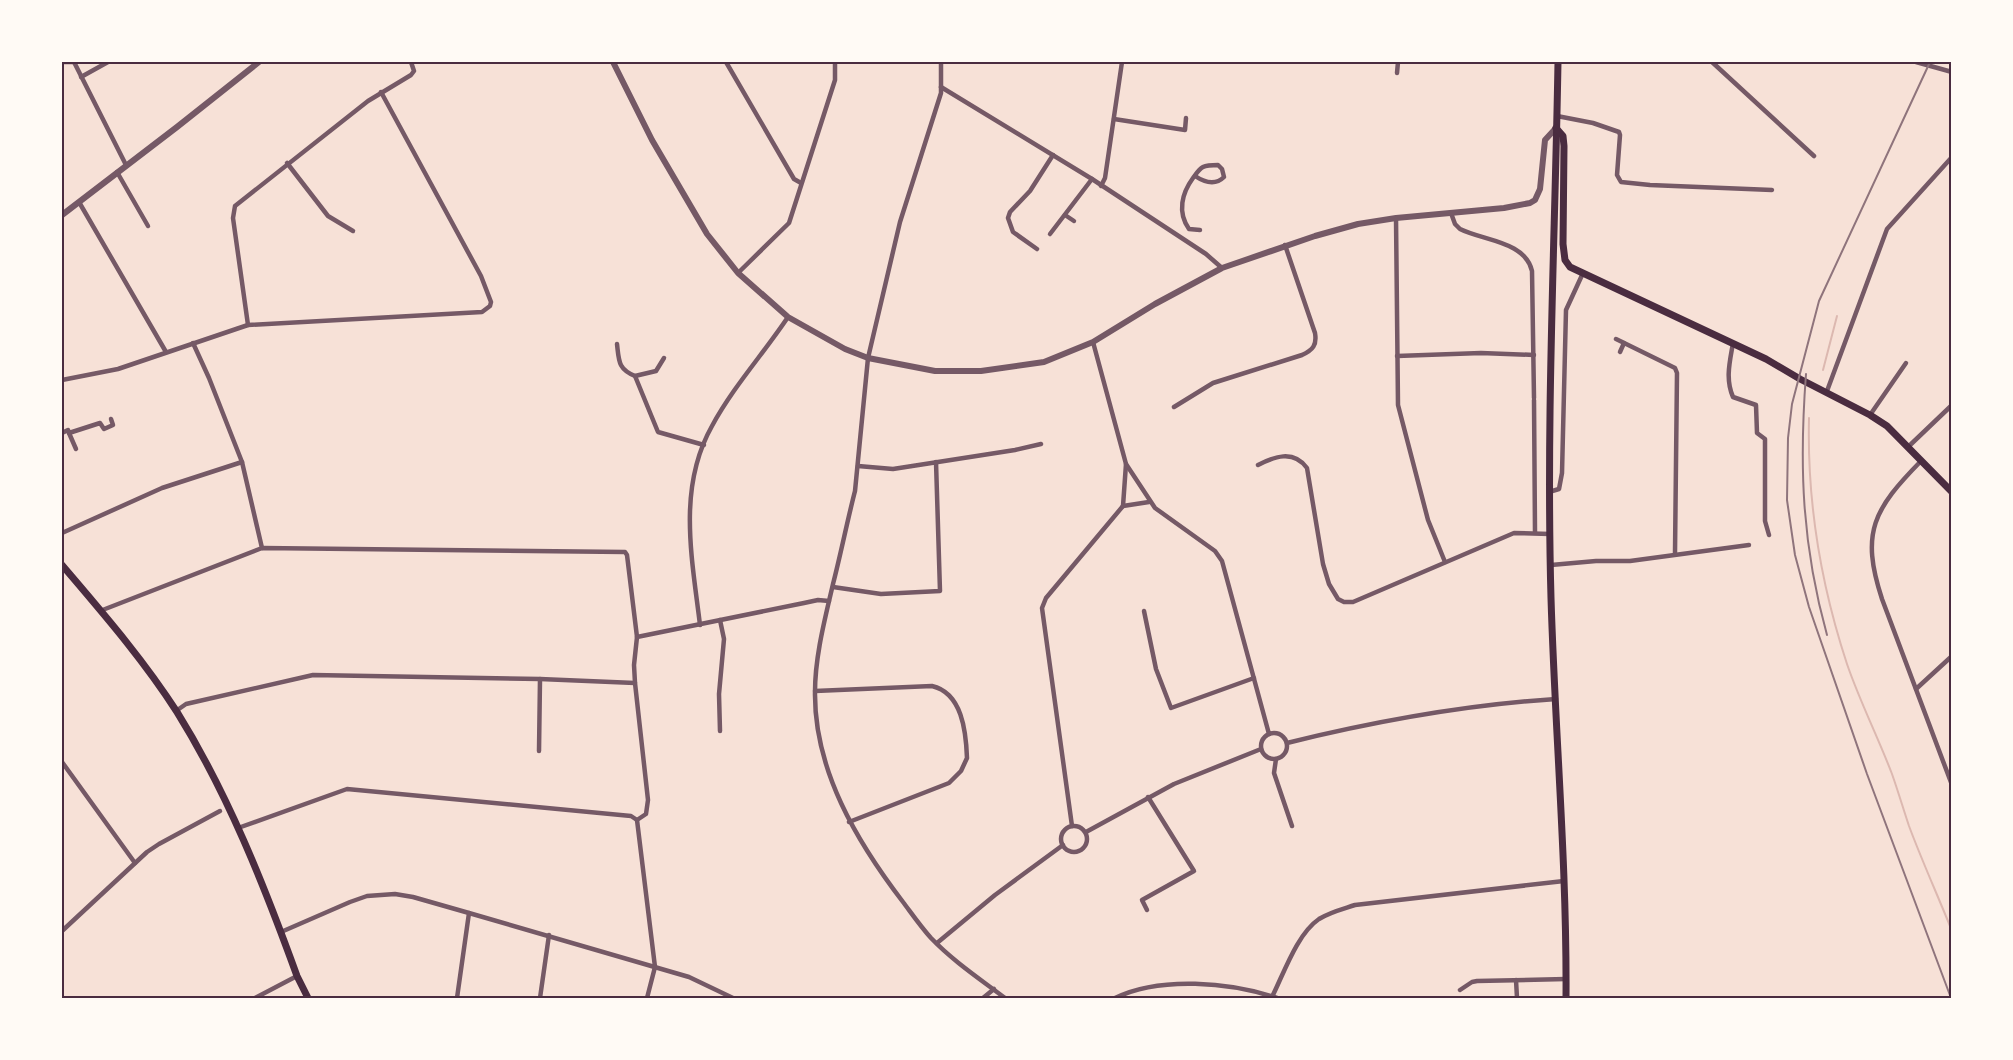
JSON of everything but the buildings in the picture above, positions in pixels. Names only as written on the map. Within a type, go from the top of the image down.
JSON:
[{"type":"main road","points":[[1558,62],[1551,287],[1549,492],[1564,881],[1566,999]]},
{"type":"main road","points":[[1556,128],[1563,136],[1564,146],[1563,252],[1567,264],[1733,343],[1870,414],[1887,426],[1952,492]]},
{"type":"main road","points":[[62,565],[139,656],[176,711],[230,806],[308,999]]},
{"type":"street","points":[[62,62],[75,62],[126,165]]},
{"type":"street","points":[[81,77],[108,62]]},
{"type":"street","points":[[62,215],[177,128],[259,62]]},
{"type":"street","points":[[248,326],[233,211],[237,202],[368,100],[411,75],[414,71],[411,62]]},
{"type":"street","points":[[613,62],[652,140],[707,234],[738,273],[788,317],[825,338],[868,358],[935,371],[981,371],[1044,362],[1093,342],[1155,304],[1222,268],[1285,245],[1358,224],[1396,218],[1515,207],[1530,203],[1535,200],[1540,189],[1545,140],[1556,128]]},
{"type":"street","points":[[726,62],[794,179],[801,183]]},
{"type":"street","points":[[738,273],[789,223],[835,80],[835,62]]},
{"type":"street","points":[[941,62],[941,87],[900,222],[868,358],[858,466],[819,646],[814,690],[816,718],[826,763],[849,822],[883,876],[936,944],[1005,999]]},
{"type":"street","points":[[1101,186],[1105,178],[1122,62]]},
{"type":"street","points":[[1397,73],[1398,62]]},
{"type":"street","points":[[1712,62],[1814,156]]},
{"type":"street","points":[[1916,62],[1952,72]]},
{"type":"street","points":[[941,87],[1092,179],[1206,254],[1222,268]]},
{"type":"street","points":[[62,380],[118,369],[248,326],[482,312],[490,306],[489,295],[481,276],[381,92]]},
{"type":"street","points":[[1557,116],[1593,123],[1619,132],[1617,175],[1621,182],[1772,190]]},
{"type":"street","points":[[1114,119],[1185,130],[1186,118]]},
{"type":"street","points":[[1037,249],[1013,232],[1008,218],[1010,212],[1030,191],[1053,155]]},
{"type":"street","points":[[1827,391],[1887,229],[1952,157]]},
{"type":"street","points":[[287,164],[328,216],[353,231]]},
{"type":"street","points":[[1195,176],[1208,182],[1220,181],[1224,177],[1218,165],[1204,166],[1195,176],[1183,197],[1184,222],[1189,229],[1200,230]]},
{"type":"street","points":[[117,172],[148,226]]},
{"type":"street","points":[[1050,234],[1092,179]]},
{"type":"street","points":[[79,202],[166,352]]},
{"type":"street","points":[[1451,213],[1455,224],[1460,229],[1520,251],[1531,264],[1535,532]]},
{"type":"street","points":[[1065,215],[1074,221]]},
{"type":"street","points":[[1396,218],[1398,405],[1428,520],[1445,562]]},
{"type":"street","points":[[1183,239],[1189,229]]},
{"type":"street","points":[[1173,406],[1213,384],[1302,355],[1315,347],[1315,333],[1285,245]]},
{"type":"street","points":[[1549,492],[1559,489],[1562,473],[1566,310],[1583,273]]},
{"type":"street","points":[[700,625],[689,518],[694,472],[711,427],[788,317]]},
{"type":"street","points":[[1616,339],[1675,368],[1677,373],[1675,554]]},
{"type":"street","points":[[1093,342],[1126,464],[1149,502],[1160,513],[1220,555],[1269,734]]},
{"type":"street","points":[[193,343],[242,462],[262,548]]},
{"type":"street","points":[[1620,351],[1624,343]]},
{"type":"street","points":[[1733,343],[1728,367],[1729,388],[1733,397],[1756,405],[1757,433],[1765,439],[1765,521],[1769,535]]},
{"type":"street","points":[[617,344],[619,364],[625,372],[635,376],[656,371],[664,358]]},
{"type":"street","points":[[1397,356],[1481,353],[1534,355]]},
{"type":"street","points":[[1870,414],[1906,363]]},
{"type":"street","points":[[635,376],[658,432],[704,445]]},
{"type":"street","points":[[1908,447],[1952,405]]},
{"type":"street","points":[[69,433],[94,423],[100,423],[104,429],[113,425],[111,419]]},
{"type":"street","points":[[62,433],[68,430],[76,449]]},
{"type":"street","points":[[858,466],[893,470],[1041,444]]},
{"type":"street","points":[[1258,465],[1273,457],[1284,455],[1302,462],[1307,468],[1323,564],[1329,584],[1338,599],[1344,602],[1353,602],[1514,533],[1550,534]]},
{"type":"street","points":[[1921,461],[1895,488],[1880,510],[1872,539],[1871,554],[1873,572],[1882,599],[1952,785]]},
{"type":"street","points":[[62,533],[162,488],[242,462]]},
{"type":"street","points":[[832,588],[881,594],[940,591],[936,462]]},
{"type":"street","points":[[1072,826],[1042,608],[1046,598],[1123,506],[1126,464]]},
{"type":"street","points":[[1123,506],[1149,502]]},
{"type":"street","points":[[1551,565],[1630,561],[1749,545]]},
{"type":"street","points":[[100,610],[262,548],[625,552],[636,637],[635,683],[648,800],[646,814],[637,820]]},
{"type":"street","points":[[636,637],[811,602],[829,601]]},
{"type":"street","points":[[1144,611],[1156,669],[1171,708],[1254,678]]},
{"type":"street","points":[[720,620],[724,639],[720,731]]},
{"type":"street","points":[[1916,689],[1952,656]]},
{"type":"street","points":[[176,711],[186,704],[313,675],[635,683]]},
{"type":"street","points":[[539,751],[540,679]]},
{"type":"street","points":[[814,690],[932,686],[947,692],[959,711],[967,758],[957,776],[940,787],[849,822]]},
{"type":"street","points":[[1287,743],[1428,713],[1498,703],[1556,699]]},
{"type":"street","points":[[1269,734],[1278,734],[1285,739],[1287,747],[1284,756],[1276,759],[1268,758],[1261,749],[1263,739],[1269,734]]},
{"type":"street","points":[[1086,832],[1148,797],[1261,749]]},
{"type":"street","points":[[1276,759],[1274,773],[1293,826]]},
{"type":"street","points":[[63,766],[135,863]]},
{"type":"street","points":[[238,828],[347,789],[631,816],[637,820],[655,966],[647,999]]},
{"type":"street","points":[[1147,910],[1142,900],[1194,871],[1148,797]]},
{"type":"street","points":[[62,932],[135,863],[159,844],[220,811]]},
{"type":"street","points":[[1072,826],[1080,827],[1086,832],[1087,845],[1081,851],[1069,851],[1063,845],[1063,833],[1072,826]]},
{"type":"street","points":[[936,944],[995,895],[1063,845]]},
{"type":"street","points":[[1115,999],[1129,992],[1160,985],[1194,984],[1220,986],[1275,998],[1298,944],[1318,920],[1334,911],[1355,905],[1564,881]]},
{"type":"street","points":[[281,932],[368,896],[382,894],[413,897],[655,966],[702,982],[733,999]]},
{"type":"street","points":[[457,999],[469,913]]},
{"type":"street","points":[[540,999],[549,935]]},
{"type":"street","points":[[255,999],[297,976]]},
{"type":"street","points":[[1460,990],[1472,982],[1566,979]]},
{"type":"street","points":[[1516,980],[1516,999]]},
{"type":"street","points":[[983,999],[994,989]]},
{"type":"waterway","points":[[1823,370],[1837,316]]},
{"type":"waterway","points":[[1809,418],[1813,511],[1823,573],[1838,634],[1852,678],[1892,774],[1909,826],[1952,931]]},
{"type":"railway","points":[[1930,62],[1819,301],[1792,404],[1788,438],[1787,500],[1795,555],[1809,607],[1867,774],[1951,998]]},
{"type":"railway","points":[[1806,374],[1803,441],[1804,506],[1812,569],[1827,635]]}]
